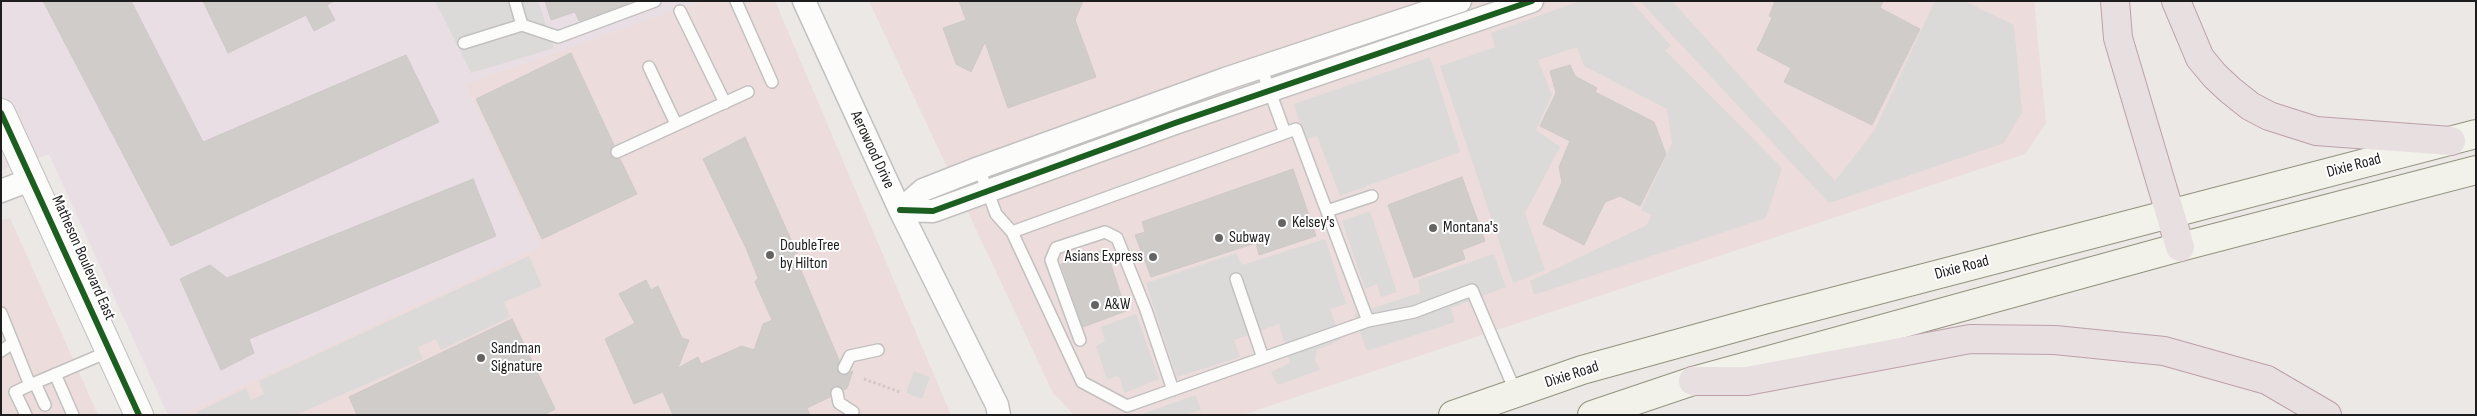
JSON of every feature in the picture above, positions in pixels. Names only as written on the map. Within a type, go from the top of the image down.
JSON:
[{"type":"highway","points":[[2115,1],[2118,38],[2180,247]]},
{"type":"highway","points":[[2176,1],[2200,58],[2230,90],[2250,106],[2269,116],[2316,131],[2463,138]]},
{"type":"highway","points":[[1693,381],[1747,381],[1970,339],[2055,340],[2164,351],[2267,380],[2327,415]]},
{"type":"main road","name":"Dixie Road","points":[[1453,415],[1582,370],[1767,319],[2463,138]]},
{"type":"main road","points":[[1592,415],[1693,381],[2180,247],[2476,170]]},
{"type":"street","name":"Aerowood Drive","points":[[804,1],[900,210],[1001,412]]},
{"type":"street","points":[[900,210],[933,211],[1270,90],[1532,1]]},
{"type":"street","points":[[900,210],[923,190],[978,168],[1261,67],[1456,3]]},
{"type":"street","name":"Matheson Boulevard East","points":[[1,113],[140,415]]},
{"type":"street","points":[[1,191],[32,179]]},
{"type":"lane","points":[[515,1],[522,25]]},
{"type":"lane","points":[[464,44],[522,25],[558,37],[655,1]]},
{"type":"lane","points":[[736,1],[772,82]]},
{"type":"lane","points":[[1456,3],[1458,26]]},
{"type":"lane","points":[[680,11],[725,103]]},
{"type":"lane","points":[[649,66],[676,124]]},
{"type":"lane","points":[[1261,67],[1285,134]]},
{"type":"lane","points":[[617,152],[748,92]]},
{"type":"lane","points":[[1012,232],[1296,129],[1368,321]]},
{"type":"lane","points":[[978,168],[996,214],[1012,232],[1082,382],[1127,406],[1368,321],[1414,312],[1472,290],[1516,393]]},
{"type":"lane","points":[[1327,211],[1372,196]]},
{"type":"lane","points":[[1080,340],[1051,260],[1056,248],[1105,232],[1117,238],[1146,310],[1173,390]]},
{"type":"lane","points":[[1236,279],[1263,358]]},
{"type":"lane","points":[[1,313],[33,384],[45,405]]},
{"type":"lane","points":[[1,351],[14,343]]},
{"type":"lane","points":[[844,368],[850,356],[878,350]]},
{"type":"lane","points":[[26,415],[15,392],[110,351]]},
{"type":"lane","points":[[55,374],[73,415]]},
{"type":"lane","points":[[837,393],[839,403],[853,412]]},
{"type":"path","points":[[864,379],[900,392]]},
{"type":"shaded area","points":[[1,1],[702,1],[465,84],[542,246],[181,415],[168,415],[49,154],[1,170]]},
{"type":"shaded area","points":[[435,1],[538,1],[554,48],[471,73]]},
{"type":"shaded area","points":[[702,1],[775,1],[951,415],[181,415],[541,246],[465,84]]},
{"type":"shaded area","points":[[869,1],[2034,1],[2046,123],[2025,154],[1242,415],[1074,415],[1053,393]]},
{"type":"shaded area","points":[[1580,1],[1631,1],[1671,46],[1665,50],[1782,168],[1766,218],[1534,295],[1530,281],[1647,225],[1651,215],[1641,210],[1672,143],[1667,109],[1584,66],[1577,47],[1538,60],[1552,95],[1536,130],[1560,147],[1525,213],[1545,270],[1513,283],[1440,66],[1495,47],[1491,33]]},
{"type":"shaded area","points":[[1640,1],[1672,1],[1835,181],[1874,131],[1935,1],[1964,1],[2014,25],[2022,112],[2004,143],[1829,203]]},
{"type":"shaded area","points":[[1430,57],[1460,152],[1340,196],[1317,136],[1305,140],[1294,104]]},
{"type":"shaded area","points":[[1370,211],[1397,292],[1381,297],[1377,284],[1365,289],[1342,221]]},
{"type":"shaded area","points":[[10,218],[98,415],[1,415],[1,220]]},
{"type":"shaded area","points":[[1325,239],[1346,304],[1330,309],[1341,340],[1317,350],[1315,359],[1320,370],[1277,385],[1271,372],[1290,363],[1279,324],[1234,340],[1240,357],[1177,377],[1146,283],[1236,253],[1242,265]]},
{"type":"shaded area","points":[[1494,254],[1506,287],[1451,308],[1455,322],[1367,351],[1354,314],[1420,293],[1418,280]]},
{"type":"shaded area","points":[[529,256],[542,286],[504,302],[510,317],[441,350],[436,339],[418,347],[423,359],[296,415],[198,415],[197,412],[246,388],[251,400],[264,394],[259,381]]},
{"type":"shaded area","points":[[1136,314],[1159,379],[1124,393],[1120,378],[1117,376],[1107,380],[1096,346],[1105,341],[1101,327]]},
{"type":"shaded area","points":[[914,371],[930,377],[922,399],[906,393]]},
{"type":"shaded area","points":[[1196,395],[1201,410],[1186,415],[1139,415]]},
{"type":"building","points":[[43,1],[131,1],[203,142],[406,55],[439,122],[171,246]]},
{"type":"building","points":[[203,1],[334,1],[327,5],[335,20],[314,31],[306,15],[228,53]]},
{"type":"building","points":[[545,1],[629,1],[629,3],[579,21],[575,12],[551,20]]},
{"type":"building","points":[[959,1],[1083,1],[1075,20],[1096,77],[1008,108],[985,42],[971,72],[956,64],[943,28],[966,20]]},
{"type":"building","points":[[1775,1],[1883,1],[1880,8],[1920,29],[1872,125],[1784,82],[1791,68],[1757,50],[1772,18],[1769,16]]},
{"type":"building","points":[[571,53],[614,145],[610,151],[610,156],[620,159],[637,194],[542,239],[476,99]]},
{"type":"building","points":[[1570,65],[1575,76],[1597,88],[1595,92],[1654,122],[1666,154],[1640,206],[1620,196],[1605,202],[1584,245],[1543,224],[1562,182],[1559,167],[1570,141],[1540,126],[1556,93],[1550,71]]},
{"type":"building","points":[[745,137],[797,253],[794,254],[839,360],[838,372],[844,375],[853,371],[847,388],[844,390],[839,386],[832,387],[830,397],[807,408],[810,415],[673,415],[663,392],[634,404],[605,339],[635,323],[619,294],[646,280],[651,290],[658,286],[682,338],[689,340],[678,368],[698,357],[701,364],[742,346],[754,350],[763,324],[772,320],[755,282],[758,278],[746,248],[703,159]]},
{"type":"building","points":[[1293,169],[1316,236],[1259,255],[1256,243],[1151,277],[1135,235],[1145,232],[1142,222]]},
{"type":"building","points":[[1462,177],[1485,241],[1462,250],[1465,259],[1414,278],[1388,205]]},
{"type":"building","points":[[473,179],[496,236],[249,339],[254,353],[221,370],[180,279],[210,265],[227,278]]},
{"type":"building","points":[[1106,249],[1126,311],[1083,327],[1061,264]]},
{"type":"building","name":"Sandman Signature","points":[[512,319],[555,409],[544,415],[357,415],[349,397]]},
{"type":"cycle path","points":[[900,210],[933,211],[1175,123],[1532,1]]},
{"type":"cycle path","points":[[1,113],[139,415]]},
{"type":"place","name":"Kelsey's","points":[[1282,223]]},
{"type":"place","name":"Montana's","points":[[1433,228]]},
{"type":"place","name":"Subway","points":[[1219,238]]},
{"type":"place","name":"DoubleTree by Hilton","points":[[770,255]]},
{"type":"place","name":"Asians Express","points":[[1153,257]]},
{"type":"place","name":"A&W","points":[[1095,305]]},
{"type":"place","name":"Sandman Signature","points":[[481,358]]}]
